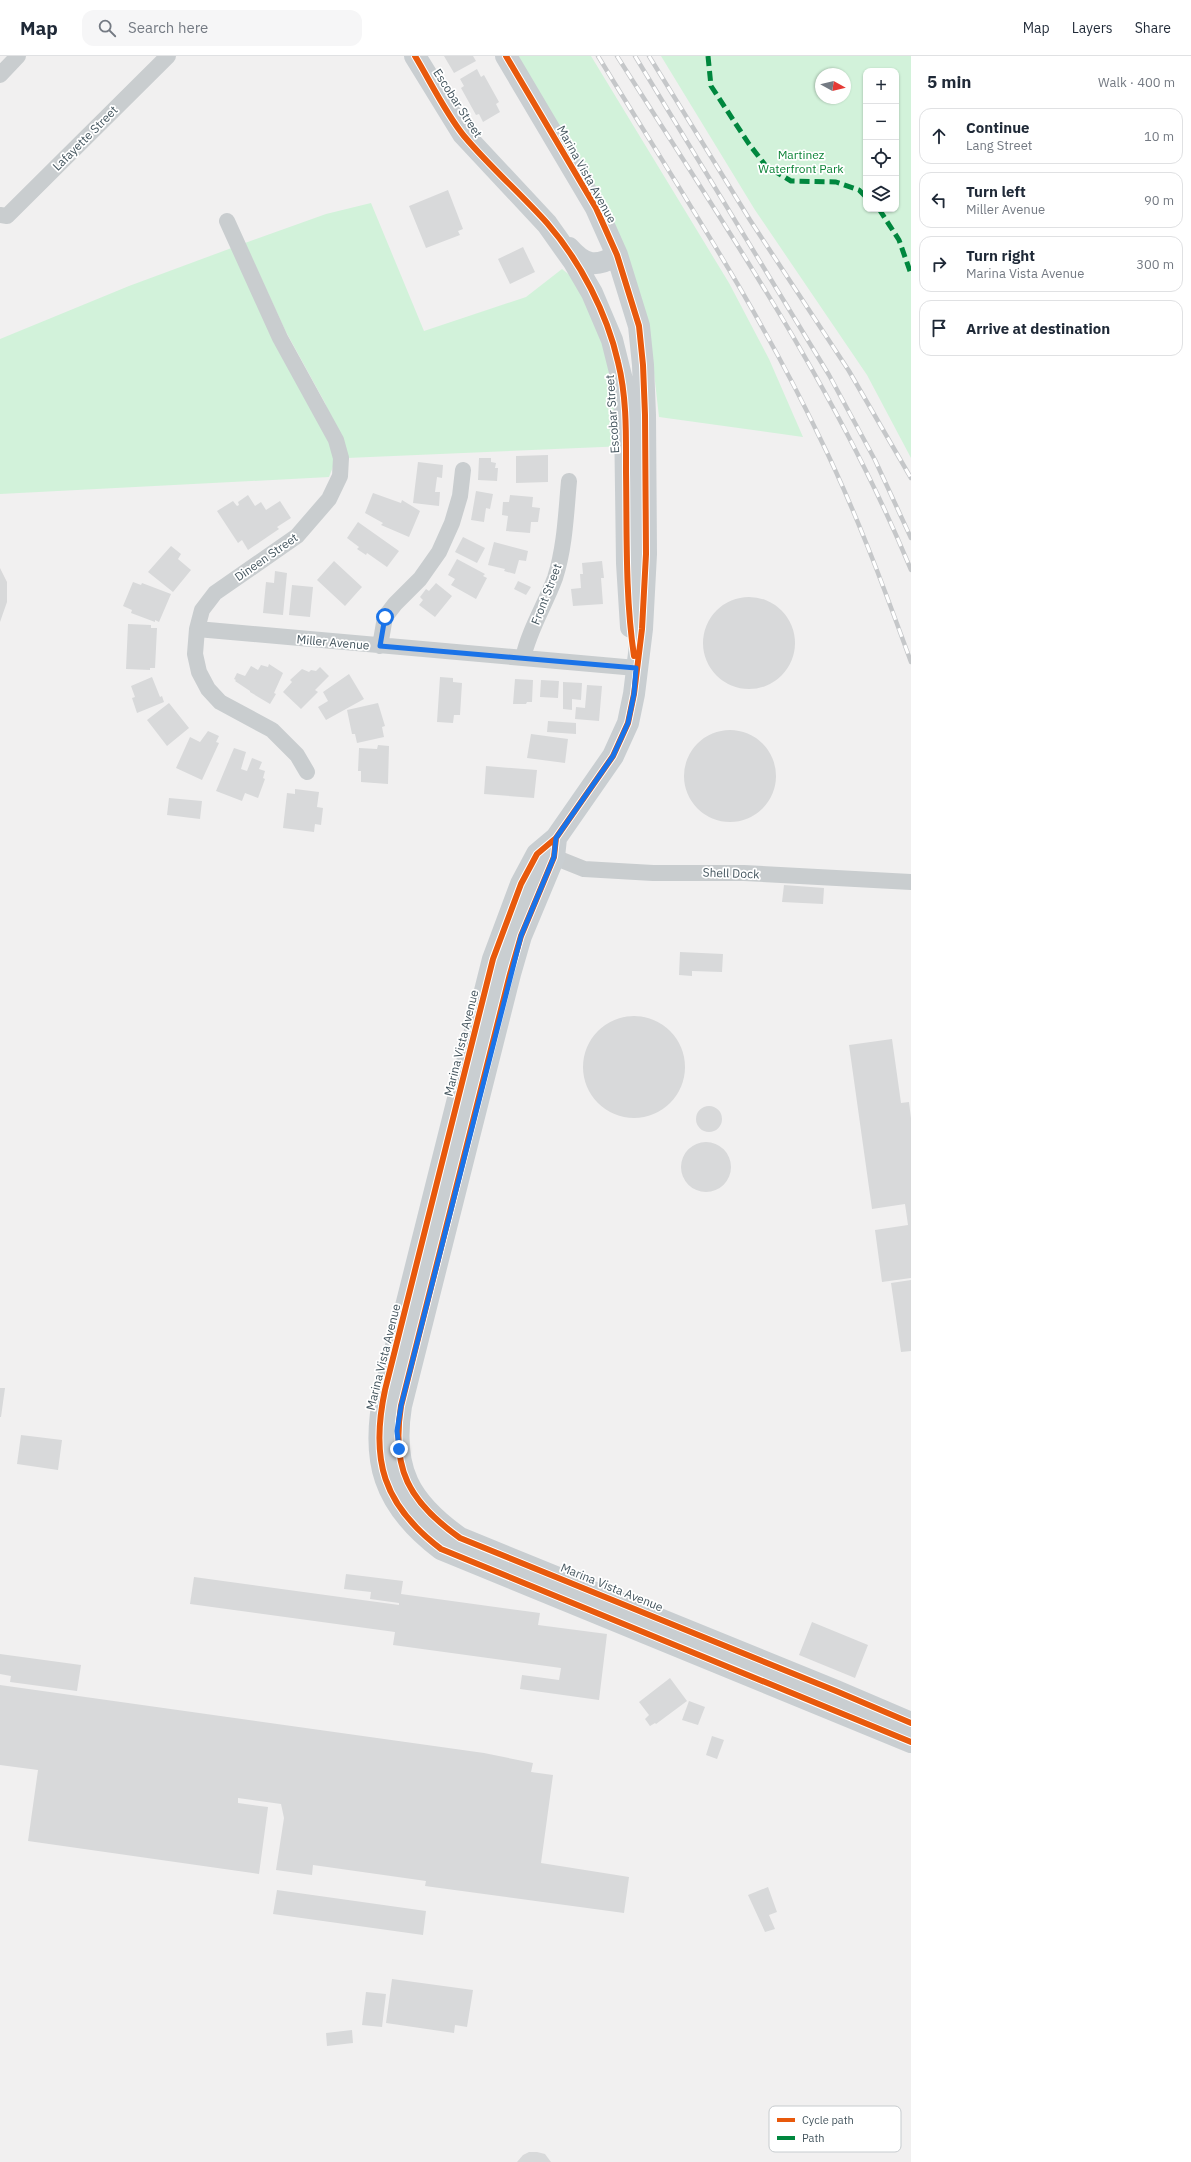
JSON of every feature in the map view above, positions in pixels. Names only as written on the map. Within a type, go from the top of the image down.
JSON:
[{"type":"main road","name":"Escobar Street","points":[[415,56],[463,134],[548,224],[592,292],[612,340],[618,362],[625,414],[629,610],[636,668]]},
{"type":"main road","name":"Marina Vista Avenue","points":[[506,56],[596,208],[617,255],[638,326],[643,365],[646,554],[642,629],[634,694],[628,723],[613,756],[555,847],[521,936],[510,974],[401,1406],[397,1431],[403,1466],[411,1492],[431,1515],[460,1538],[829,1688],[911,1723]]},
{"type":"main road","points":[[548,224],[577,257],[592,264],[597,264],[617,255]]},
{"type":"main road","name":"Marina Vista Avenue","points":[[555,847],[537,854],[521,884],[493,959],[380,1415],[380,1451],[388,1486],[394,1500],[411,1522],[441,1549],[911,1742]]},
{"type":"street","points":[[0,75],[18,56]]},
{"type":"street","name":"Lafayette Street","points":[[0,215],[7,216],[168,56]]},
{"type":"street","name":"Dineen Street","points":[[227,221],[280,338],[336,440],[341,458],[340,476],[329,499],[297,536],[215,593],[202,610],[197,629],[195,654],[199,672],[208,689],[220,702],[272,730],[297,755],[308,772]]},
{"type":"street","points":[[380,646],[385,617],[395,604],[420,579],[439,552],[452,523],[460,496],[463,470]]},
{"type":"street","name":"Front Street","points":[[524,658],[530,633],[547,597],[560,556],[569,481]]},
{"type":"street","name":"Miller Avenue","points":[[197,629],[636,668]]},
{"type":"street","name":"Shell Dock","points":[[555,847],[570,865],[584,869],[653,873],[744,873],[911,882]]},
{"type":"green space","points":[[518,56],[591,56],[729,283],[769,359],[803,437],[659,417],[650,337]]},
{"type":"green space","name":"Martinez Waterfront Park","points":[[661,56],[911,56],[911,458],[867,375],[755,210]]},
{"type":"green space","points":[[371,203],[424,331],[526,297],[562,269],[592,293],[626,446],[347,458],[325,403],[285,330],[245,243],[326,214]]},
{"type":"green space","points":[[237,246],[314,404],[336,459],[329,477],[0,494],[0,339],[129,286]]},
{"type":"building","points":[[444,56],[473,56],[476,61],[454,73]]},
{"type":"building","points":[[477,69],[481,77],[484,75],[499,102],[496,104],[500,112],[483,122],[479,114],[476,115],[461,88],[464,86],[460,79]]},
{"type":"building","points":[[448,190],[463,229],[458,231],[460,235],[426,248],[409,206]]},
{"type":"building","points":[[523,247],[535,272],[510,284],[498,259]]},
{"type":"building","points":[[548,455],[548,482],[516,483],[516,456]]},
{"type":"building","points":[[479,458],[491,458],[491,462],[496,463],[495,468],[498,468],[497,481],[478,480]]},
{"type":"building","points":[[418,462],[443,465],[442,478],[437,477],[435,492],[440,492],[439,506],[413,503]]},
{"type":"building","points":[[476,491],[493,494],[490,509],[486,508],[484,522],[471,520]]},
{"type":"building","points":[[373,493],[401,503],[402,500],[420,511],[409,537],[381,525],[383,523],[365,513]]},
{"type":"building","points":[[248,495],[255,506],[261,502],[266,510],[280,501],[291,518],[277,527],[279,529],[248,550],[242,540],[238,543],[217,511],[233,501],[237,506],[239,505],[238,502]]},
{"type":"building","points":[[510,495],[533,497],[532,507],[540,508],[538,522],[531,522],[530,533],[506,531],[508,516],[502,515],[503,502],[509,502]]},
{"type":"building","points":[[358,522],[399,551],[387,567],[367,553],[366,555],[357,549],[359,547],[347,538]]},
{"type":"building","points":[[463,537],[485,548],[477,563],[455,552]]},
{"type":"building","points":[[494,542],[528,551],[526,561],[519,560],[515,574],[504,571],[505,569],[488,565]]},
{"type":"building","points":[[171,546],[181,554],[178,559],[191,570],[173,592],[148,572]]},
{"type":"building","points":[[457,559],[485,574],[483,576],[487,578],[476,599],[451,585],[455,579],[448,575]]},
{"type":"building","points":[[334,561],[362,587],[345,606],[317,580]]},
{"type":"building","points":[[602,561],[604,578],[601,578],[603,604],[573,606],[571,589],[581,588],[580,574],[583,574],[582,563]]},
{"type":"building","points":[[0,568],[7,582],[7,602],[0,622]]},
{"type":"building","points":[[275,571],[287,573],[283,615],[263,613],[266,582],[274,583]]},
{"type":"building","points":[[518,581],[531,587],[526,595],[514,589]]},
{"type":"building","points":[[133,582],[141,585],[142,583],[171,594],[159,622],[155,620],[155,622],[131,613],[132,610],[123,606]]},
{"type":"building","points":[[436,583],[452,596],[435,617],[419,605],[423,600],[420,597],[426,589],[429,591]]},
{"type":"building","points":[[292,585],[313,587],[310,617],[289,615]]},
{"type":"building","points":[[749,597],[767,600],[782,610],[792,625],[795,643],[792,661],[782,676],[767,686],[749,689],[731,686],[716,676],[706,661],[703,643],[706,625],[716,610],[731,600]]},
{"type":"building","points":[[128,624],[151,625],[151,628],[157,628],[155,668],[150,668],[150,670],[126,669]]},
{"type":"building","points":[[269,664],[283,673],[274,693],[276,694],[270,704],[250,692],[234,679],[237,673],[245,676],[251,666],[258,670],[261,665],[268,667]]},
{"type":"building","points":[[320,667],[329,676],[315,690],[318,692],[301,709],[283,692],[292,682],[290,680],[302,669],[309,672],[311,670],[316,671]]},
{"type":"building","points":[[349,674],[364,699],[326,720],[318,707],[328,701],[323,692]]},
{"type":"building","points":[[152,677],[160,697],[162,696],[164,702],[137,713],[132,698],[135,697],[131,686]]},
{"type":"building","points":[[440,677],[453,678],[453,682],[462,683],[460,715],[454,715],[453,723],[437,722]]},
{"type":"building","points":[[515,679],[533,680],[532,702],[527,702],[526,704],[513,704]]},
{"type":"building","points":[[541,680],[559,681],[558,698],[540,697]]},
{"type":"building","points":[[563,682],[582,683],[581,700],[572,699],[572,710],[563,709]]},
{"type":"building","points":[[587,685],[602,686],[599,721],[575,719],[576,707],[585,708]]},
{"type":"building","points":[[169,703],[189,728],[167,746],[147,720]]},
{"type":"building","points":[[378,703],[385,726],[382,727],[384,737],[357,743],[355,734],[352,734],[347,710]]},
{"type":"building","points":[[548,721],[576,723],[576,734],[547,732]]},
{"type":"building","points":[[730,730],[748,733],[763,743],[773,758],[776,776],[773,794],[763,809],[748,819],[730,822],[712,819],[697,809],[687,794],[684,776],[687,758],[697,743],[712,733]]},
{"type":"building","points":[[208,731],[219,736],[216,742],[219,743],[202,780],[176,768],[190,737],[200,742]]},
{"type":"building","points":[[531,734],[568,739],[565,763],[527,758]]},
{"type":"building","points":[[378,745],[389,746],[388,784],[361,782],[361,771],[358,771],[359,748],[377,749]]},
{"type":"building","points":[[234,748],[246,752],[241,769],[247,771],[252,758],[262,762],[259,769],[265,771],[263,778],[265,779],[258,798],[245,793],[242,801],[216,791]]},
{"type":"building","points":[[486,766],[537,770],[534,798],[484,794]]},
{"type":"building","points":[[295,789],[319,792],[317,807],[323,808],[321,825],[315,824],[314,832],[283,828],[287,793],[295,794]]},
{"type":"building","points":[[169,798],[202,801],[200,819],[167,815]]},
{"type":"building","points":[[784,885],[824,888],[823,904],[782,902]]},
{"type":"building","points":[[680,952],[723,954],[722,972],[692,971],[692,976],[679,975]]},
{"type":"building","points":[[634,1016],[654,1020],[662,1024],[670,1031],[677,1039],[681,1047],[685,1067],[681,1087],[677,1095],[670,1103],[662,1110],[654,1114],[634,1118],[614,1114],[606,1110],[598,1103],[591,1095],[587,1087],[583,1067],[587,1047],[591,1039],[598,1031],[606,1024],[614,1020]]},
{"type":"building","points":[[892,1039],[901,1103],[909,1102],[911,1118],[911,1278],[882,1282],[875,1230],[908,1225],[905,1204],[872,1209],[849,1045]]},
{"type":"building","points":[[709,1106],[718,1110],[722,1119],[718,1128],[709,1132],[700,1128],[696,1119],[700,1110]]},
{"type":"building","points":[[706,1142],[716,1144],[724,1149],[729,1157],[731,1167],[729,1177],[724,1185],[716,1190],[706,1192],[696,1190],[688,1185],[683,1177],[681,1167],[683,1157],[688,1149],[696,1144]]},
{"type":"building","points":[[911,1280],[911,1351],[901,1352],[891,1283]]},
{"type":"building","points":[[0,1388],[5,1388],[1,1417],[0,1417]]},
{"type":"building","points":[[21,1435],[62,1440],[58,1470],[17,1464]]},
{"type":"building","points":[[346,1574],[403,1581],[401,1594],[540,1613],[538,1625],[607,1634],[599,1700],[520,1689],[522,1675],[559,1680],[561,1668],[393,1645],[395,1632],[190,1604],[194,1577],[399,1605],[399,1603],[370,1599],[371,1592],[344,1589]]},
{"type":"building","points":[[812,1622],[868,1645],[855,1678],[799,1655]]},
{"type":"building","points":[[0,1654],[81,1665],[77,1691],[10,1682],[11,1676],[0,1674]]},
{"type":"building","points":[[670,1678],[687,1701],[656,1724],[655,1723],[650,1726],[645,1719],[649,1715],[639,1702]]},
{"type":"building","points":[[0,1685],[484,1753],[533,1763],[531,1772],[553,1775],[541,1863],[629,1877],[624,1913],[425,1886],[426,1881],[313,1865],[312,1875],[276,1870],[284,1818],[281,1804],[238,1798],[238,1803],[268,1807],[259,1874],[28,1841],[38,1770],[0,1765]]},
{"type":"building","points":[[689,1701],[705,1707],[698,1725],[682,1720]]},
{"type":"building","points":[[712,1736],[724,1740],[717,1759],[706,1755]]},
{"type":"building","points":[[768,1887],[777,1912],[769,1915],[775,1929],[765,1932],[748,1895]]},
{"type":"building","points":[[277,1890],[426,1911],[423,1935],[273,1914]]},
{"type":"building","points":[[392,1979],[473,1990],[467,2027],[455,2025],[454,2033],[386,2023]]},
{"type":"building","points":[[366,1992],[386,1994],[382,2027],[362,2025]]},
{"type":"building","points":[[352,2030],[353,2043],[327,2046],[326,2033]]},
{"type":"building","points":[[529,2152],[545,2154],[551,2162],[517,2162],[523,2155]]},
{"type":"railway","points":[[598,56],[713,243],[795,387],[857,519],[911,662]]},
{"type":"railway","points":[[617,56],[736,243],[813,371],[881,502],[911,570]]},
{"type":"railway","points":[[635,56],[829,375],[875,460],[911,538]]},
{"type":"railway","points":[[649,56],[750,220],[849,371],[911,478]]},
{"type":"marked path","points":[[708,56],[711,86],[749,144],[766,166],[791,181],[836,182],[859,190],[863,194]]},
{"type":"marked path","points":[[881,212],[899,240],[911,274]]},
{"type":"cycle path","points":[[415,56],[445,108],[464,136],[537,212],[559,238],[591,288],[607,325],[618,362],[623,389],[626,430],[628,587],[634,656]]},
{"type":"cycle path","points":[[506,56],[596,208],[617,255],[639,326],[643,365],[645,415],[646,554],[642,629],[634,694],[628,723],[613,756],[556,838],[537,854],[521,884],[493,959],[385,1390],[379,1438],[381,1459],[386,1479],[394,1498],[421,1532],[441,1549],[911,1742]]},
{"type":"cycle path","points":[[556,838],[554,857],[521,936],[510,974],[401,1406],[399,1448],[402,1466],[408,1482],[416,1497],[428,1511],[442,1525],[460,1538],[911,1723]]},
{"type":"route","points":[[385,617],[381,633],[380,646],[636,668],[634,694],[628,723],[613,756],[556,838],[554,857],[535,899],[521,936],[510,974],[401,1406],[397,1431],[399,1449]]}]
